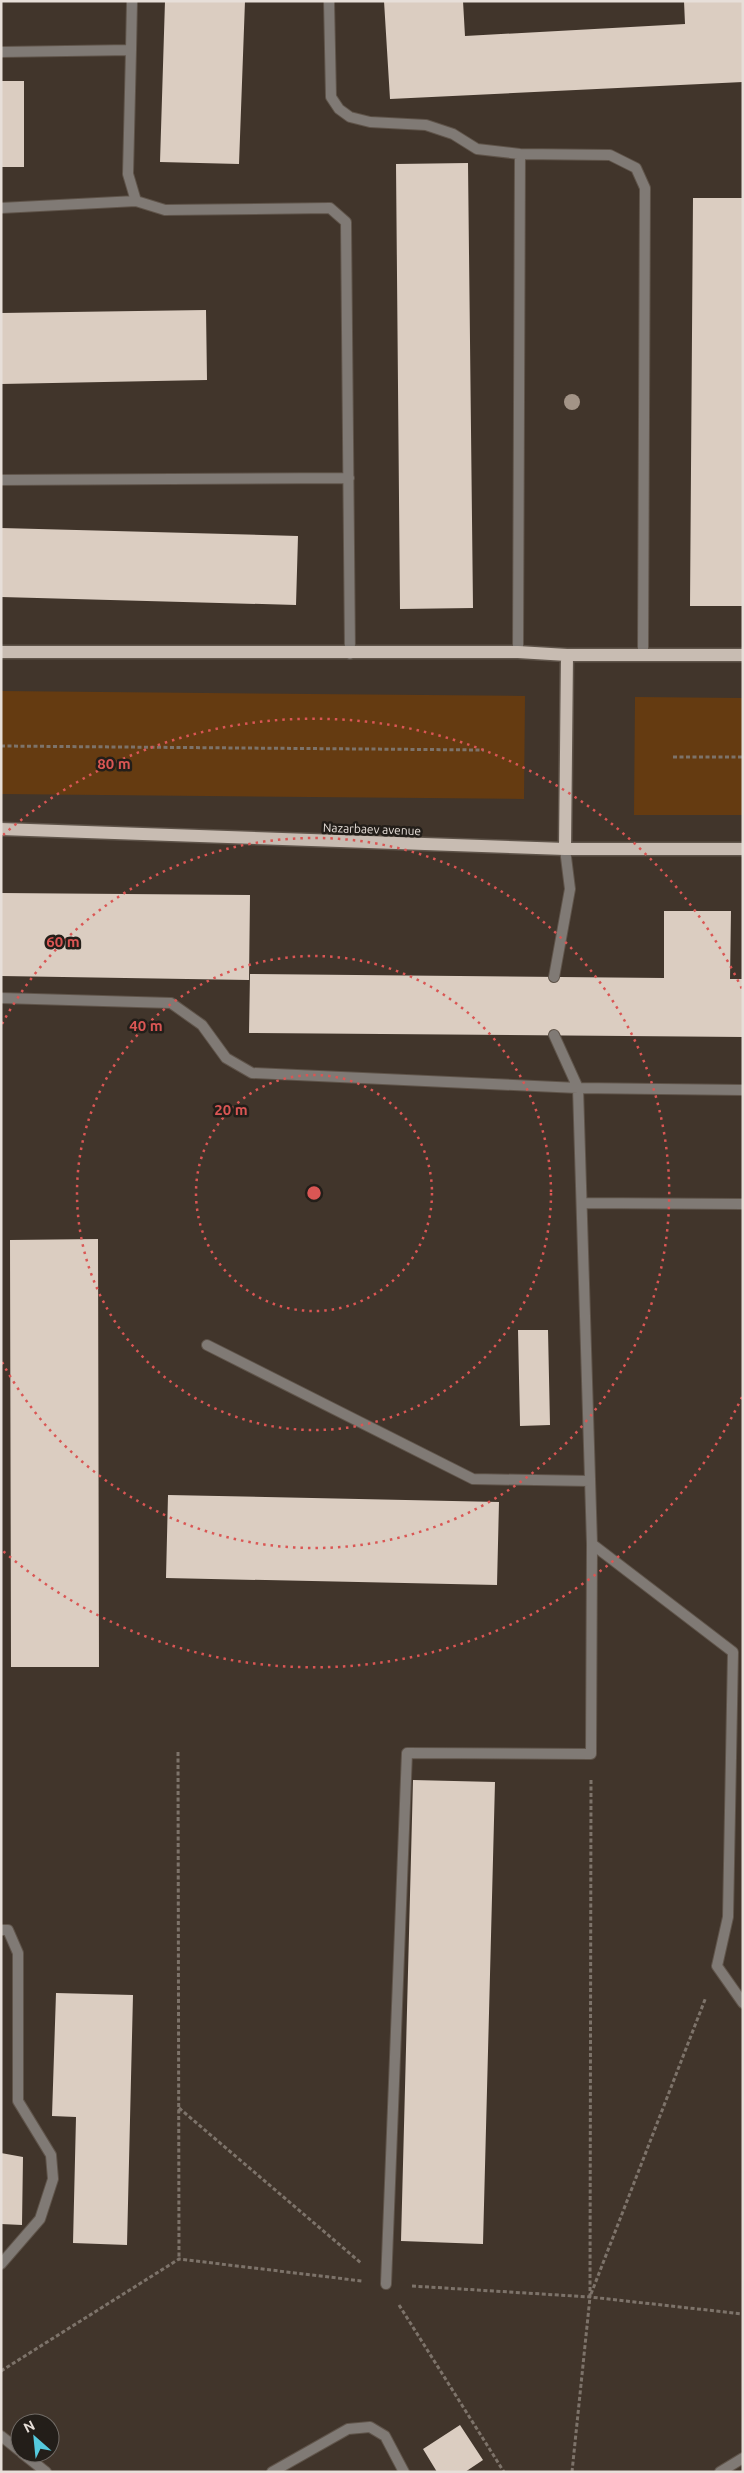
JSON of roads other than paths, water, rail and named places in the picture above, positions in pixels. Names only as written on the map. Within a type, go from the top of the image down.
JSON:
[{"type":"main road","points":[[1,652],[350,654],[518,652],[567,655],[743,655]]},
{"type":"main road","points":[[565,850],[567,655]]},
{"type":"main road","name":"Nazarbaev avenue","points":[[1,829],[565,850],[743,849]]},
{"type":"lane","points":[[132,1],[128,174],[136,201]]},
{"type":"lane","points":[[329,1],[331,98],[339,109],[350,118],[370,122],[426,125],[453,134],[477,149],[520,154],[610,155],[636,168],[645,188],[643,654]]},
{"type":"lane","points":[[1,52],[131,50]]},
{"type":"lane","points":[[518,652],[520,154]]},
{"type":"lane","points":[[1,208],[136,201],[165,210],[330,208],[346,222],[350,654]]},
{"type":"lane","points":[[1,480],[349,478]]},
{"type":"lane","points":[[554,977],[570,889],[565,850]]},
{"type":"lane","points":[[1,998],[171,1003],[202,1026],[226,1058],[252,1073],[578,1088],[743,1090]]},
{"type":"lane","points":[[386,2284],[407,1753],[590,1754],[592,1544],[578,1088],[554,1035]]},
{"type":"lane","points":[[582,1203],[743,1204]]},
{"type":"lane","points":[[207,1346],[473,1479],[590,1481]]},
{"type":"lane","points":[[592,1544],[733,1652],[728,1917],[718,1966],[743,2003]]},
{"type":"lane","points":[[1,1930],[8,1930],[18,1953],[18,2102],[51,2155],[54,2180],[40,2219],[1,2264]]},
{"type":"lane","points":[[272,2472],[348,2429],[370,2427],[385,2436],[404,2472]]},
{"type":"lane","points":[[720,2472],[743,2458]]},
{"type":"lane","points":[[35,2463],[46,2472]]}]
